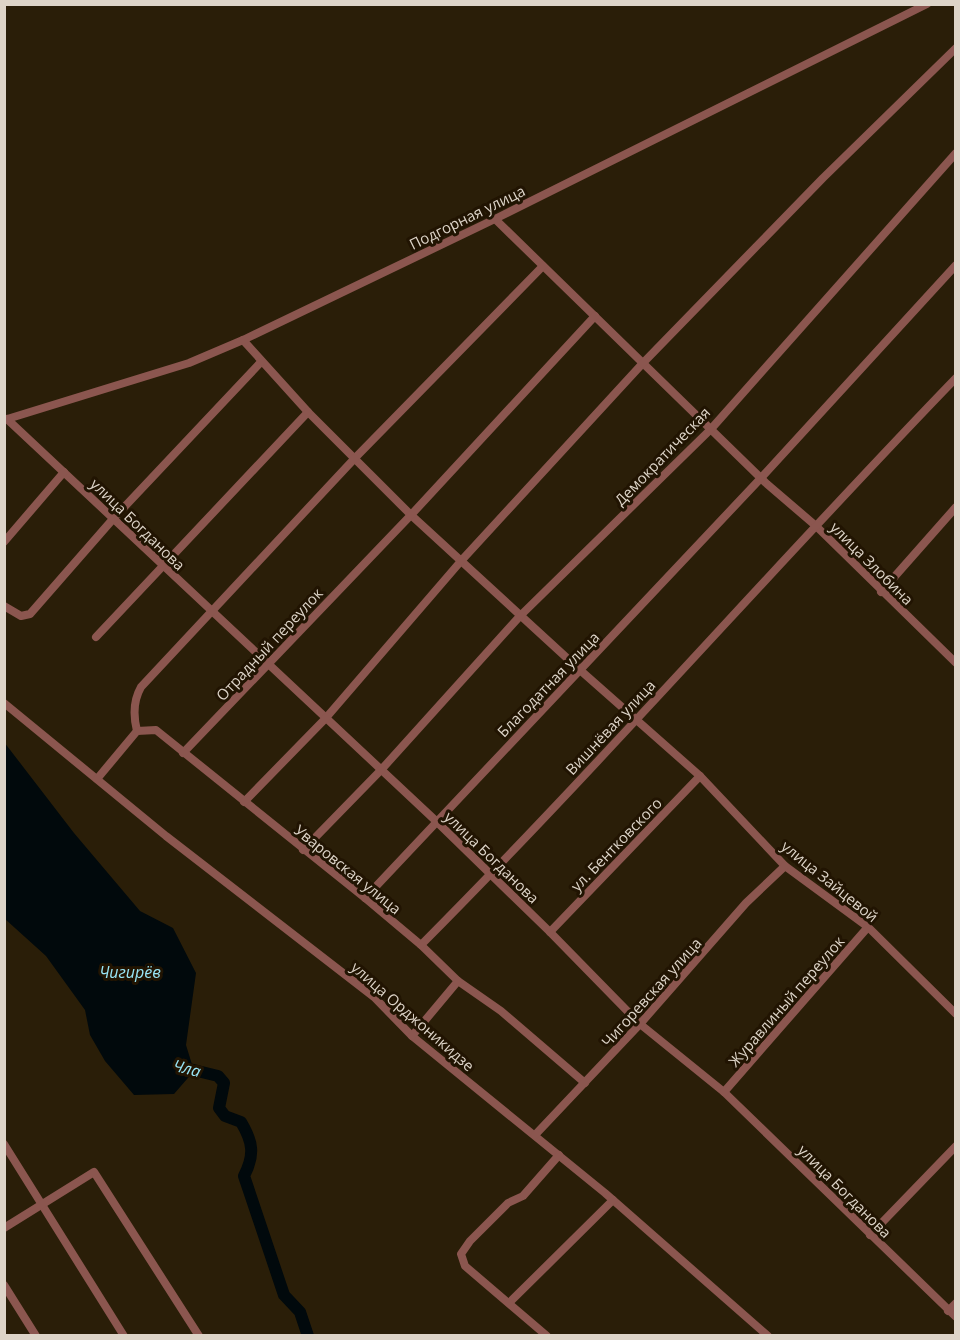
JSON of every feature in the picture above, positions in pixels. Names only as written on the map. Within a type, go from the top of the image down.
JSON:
[{"type":"street","name":"Подгорная улица","points":[[6,420],[189,363],[243,340],[495,219],[927,4]]},
{"type":"street","points":[[244,802],[324,719],[461,561],[643,363],[823,178],[956,48]]},
{"type":"street","name":"Демократическая","points":[[303,850],[381,770],[520,616],[711,429],[956,153]]},
{"type":"street","name":"улица Злобина","points":[[495,219],[764,481],[816,526],[956,663]]},
{"type":"street","name":"Благодатная улица","points":[[365,898],[751,489],[764,481],[956,265]]},
{"type":"street","points":[[97,779],[138,731],[134,710],[141,687],[354,458],[543,266]]},
{"type":"street","name":"Отрадный переулок","points":[[183,753],[268,667],[595,316]]},
{"type":"street","name":"улица Зайцевой","points":[[243,340],[308,412],[411,515],[520,616],[700,776],[785,866],[868,927],[956,1014]]},
{"type":"street","points":[[4,606],[21,616],[30,614],[113,519],[261,362]]},
{"type":"street","name":"Вишнёвая улица","points":[[421,945],[490,876],[956,378]]},
{"type":"street","points":[[96,637],[308,412]]},
{"type":"street","name":"улица Богданова","points":[[6,420],[64,472],[210,613],[436,821],[640,1024],[724,1092],[956,1317]]},
{"type":"street","points":[[4,542],[64,472]]},
{"type":"street","points":[[881,592],[956,507]]},
{"type":"street","name":"улица Орджоникидзе","points":[[4,703],[374,997],[412,1036],[613,1200],[768,1335]]},
{"type":"street","name":"Уваровская улица","points":[[138,731],[156,730],[365,898],[421,945],[458,981],[501,1011],[585,1083]]},
{"type":"street","name":"ул. Бентковского","points":[[550,932],[700,776]]},
{"type":"street","name":"Чигоревская улица","points":[[535,1135],[640,1024],[746,903],[785,866]]},
{"type":"street","name":"Журавлиный переулок","points":[[724,1092],[868,927]]},
{"type":"street","points":[[412,1036],[458,981]]},
{"type":"street","points":[[4,1144],[124,1335]]},
{"type":"street","points":[[870,1235],[956,1146]]},
{"type":"street","points":[[547,1335],[475,1274],[462,1261],[461,1254],[470,1241],[508,1203],[523,1196],[559,1155]]},
{"type":"street","points":[[4,1228],[94,1172],[199,1335]]},
{"type":"street","points":[[509,1303],[613,1200]]},
{"type":"street","points":[[4,1286],[36,1335]]},
{"type":"street","points":[[948,1311],[956,1303]]},
{"type":"water","name":"Чигирёв","points":[[4,742],[74,833],[140,911],[173,928],[196,973],[186,1045],[194,1071],[174,1094],[134,1095],[105,1061],[90,1035],[85,1010],[46,956],[5,919]]},
{"type":"waterway","name":"Чла","points":[[181,1067],[218,1076],[224,1083],[219,1108],[225,1116],[241,1122],[248,1136],[251,1155],[244,1176],[284,1295],[300,1312],[308,1336]]}]
